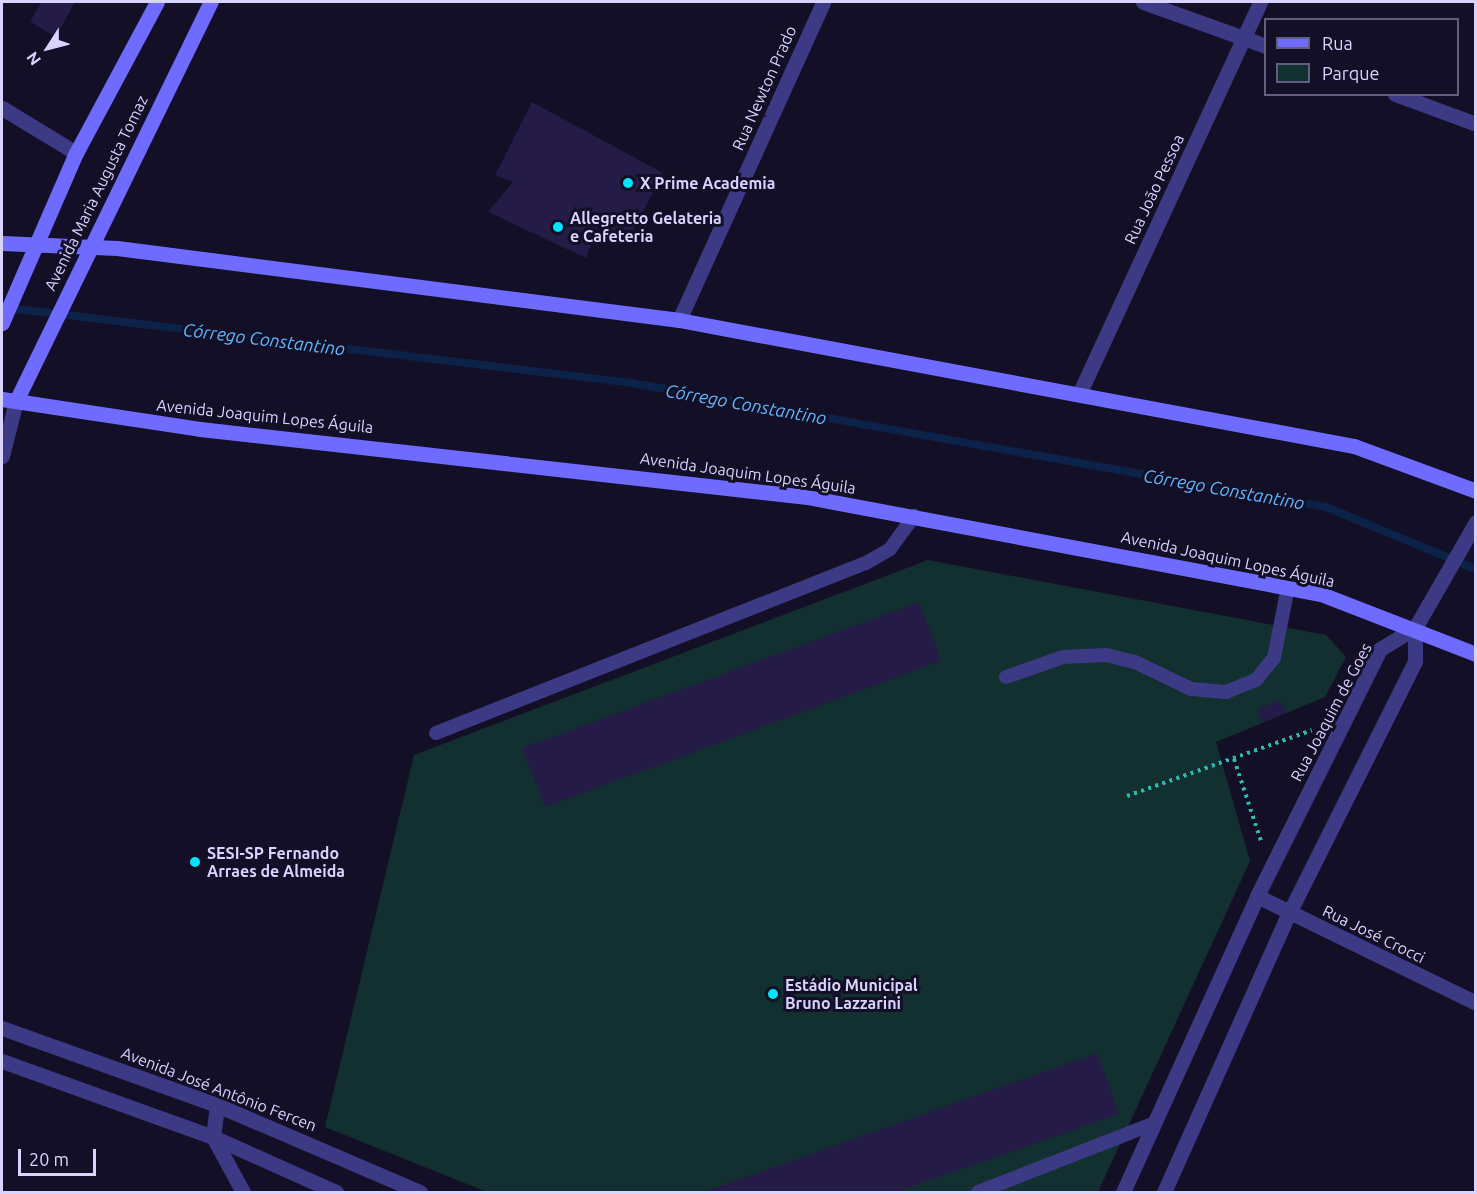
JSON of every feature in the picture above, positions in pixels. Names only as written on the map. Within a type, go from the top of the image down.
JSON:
[{"type":"main road","name":"Avenida Maria Augusta Tomaz","points":[[2,323],[76,153],[157,2]]},
{"type":"main road","name":"Avenida Maria Augusta Tomaz","points":[[9,400],[27,375],[211,2]]},
{"type":"main road","points":[[2,243],[37,247],[117,248],[679,321],[1080,392],[1354,446],[1476,491]]},
{"type":"main road","name":"Avenida Joaquim Lopes Águila","points":[[9,400],[200,429],[796,495],[1288,587],[1415,628],[1476,654]]},
{"type":"street","name":"Rua Newton Prado","points":[[679,321],[823,2]]},
{"type":"street","points":[[1143,2],[1264,45]]},
{"type":"street","name":"Rua João Pessoa","points":[[1080,392],[1260,2]]},
{"type":"street","points":[[1400,96],[1476,124]]},
{"type":"street","points":[[2,108],[76,153]]},
{"type":"street","points":[[2,456],[9,400]]},
{"type":"street","points":[[1164,1192],[1289,913],[1415,662],[1415,628],[1476,522]]},
{"type":"street","name":"Rua Joaquim de Goes","points":[[1124,1192],[1257,896],[1380,649],[1415,628]]},
{"type":"street","name":"Rua José Crocci","points":[[1257,896],[1476,1003]]},
{"type":"street","name":"Avenida José Antônio Fercen","points":[[2,1028],[217,1105],[420,1192]]},
{"type":"street","points":[[2,1061],[213,1137],[336,1192]]},
{"type":"street","points":[[217,1105],[213,1137],[243,1192]]},
{"type":"lane","points":[[436,733],[866,563],[890,549],[914,516]]},
{"type":"lane","points":[[1006,677],[1063,657],[1106,656],[1135,662],[1191,689],[1226,692],[1256,680],[1274,658],[1288,587]]},
{"type":"lane","points":[[978,1192],[1155,1123]]},
{"type":"path","points":[[1127,796],[1312,730]]},
{"type":"path","points":[[1234,759],[1262,841]]},
{"type":"green space","name":"Estádio Municipal Bruno Lazzarini","points":[[928,560],[1326,635],[1346,657],[1325,697],[1216,742],[1250,861],[1098,1192],[487,1192],[325,1127],[414,755]]},
{"type":"building","points":[[41,2],[75,2],[56,37],[30,22]]},
{"type":"building","points":[[532,102],[663,173],[628,240],[598,226],[586,258],[488,212],[513,182],[495,175]]},
{"type":"building","points":[[919,602],[941,661],[545,807],[522,748]]},
{"type":"building","points":[[1280,700],[1286,713],[1262,723],[1257,709]]},
{"type":"building","points":[[1097,1053],[1119,1114],[896,1192],[703,1192]]},
{"type":"waterway","name":"Córrego Constantino","points":[[8,308],[632,383],[1326,507],[1476,569]]},
{"type":"place","name":"X Prime Academia","points":[[628,183]]},
{"type":"place","name":"Allegretto Gelateria e Cafeteria","points":[[558,227]]},
{"type":"place","name":"SESI-SP Fernando Arraes de Almeida","points":[[195,862]]},
{"type":"place","name":"Estádio Municipal Bruno Lazzarini","points":[[773,994]]}]
